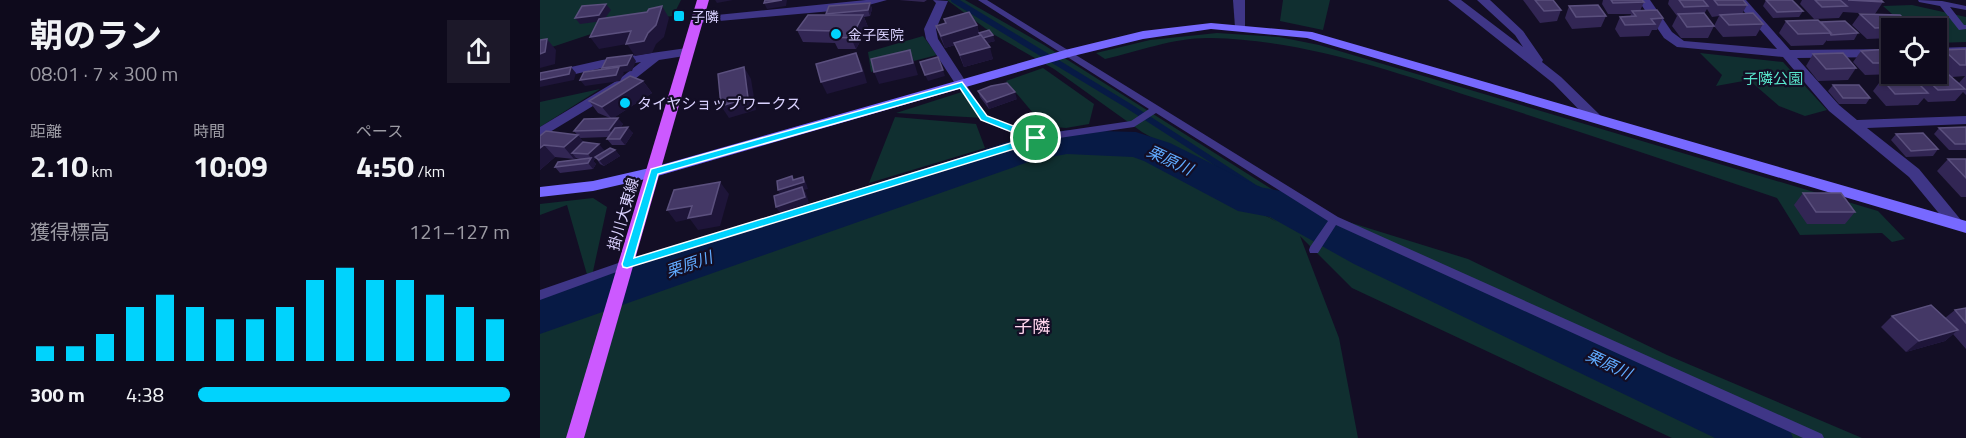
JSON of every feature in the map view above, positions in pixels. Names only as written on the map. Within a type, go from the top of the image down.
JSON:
[{"type":"main road","name":"掛川大東線","points":[[575,438],[703,0]]},
{"type":"street","points":[[697,20],[854,6],[881,0]]},
{"type":"street","points":[[939,0],[942,2],[930,29],[932,39],[962,85]]},
{"type":"street","points":[[1239,0],[1241,27]]},
{"type":"street","points":[[1455,0],[1544,71],[1595,118]]},
{"type":"street","points":[[1483,0],[1519,33],[1544,71]]},
{"type":"street","points":[[1644,0],[1668,35],[1681,44],[1786,54],[1881,53]]},
{"type":"street","points":[[1740,0],[1834,108],[1857,124],[1914,172],[1961,226]]},
{"type":"street","points":[[540,192],[593,186],[654,172],[1067,54],[1178,28],[1241,27],[1308,35],[1961,226]]},
{"type":"street","points":[[1947,52],[1966,51]]},
{"type":"street","points":[[540,78],[602,64],[687,52]]},
{"type":"street","points":[[540,133],[622,83],[655,57]]},
{"type":"street","points":[[1857,124],[1966,120]]},
{"type":"lane","points":[[982,0],[1333,222],[1817,438]]},
{"type":"lane","points":[[1922,0],[1966,8]]},
{"type":"lane","points":[[1942,3],[1962,27],[1966,27]]},
{"type":"lane","points":[[962,85],[984,118],[1036,138]]},
{"type":"lane","points":[[540,295],[1036,138],[1134,124],[1155,109]]},
{"type":"lane","points":[[1316,247],[1333,222]]},
{"type":"green space","points":[[540,0],[681,0],[673,16],[630,21],[540,51]]},
{"type":"green space","points":[[947,0],[965,0],[1044,45],[1300,207],[1468,259],[1667,355],[1862,438],[1672,438],[1352,288],[1300,236],[1339,338],[1358,438],[540,438],[540,324],[694,265],[878,212],[956,180],[1071,146],[1133,150],[1216,189],[1277,222],[1213,184],[1179,153],[1142,132],[1054,69],[993,34]]},
{"type":"green space","points":[[1283,0],[1330,0],[1323,30],[1280,21]]},
{"type":"green space","points":[[1912,5],[1966,17],[1966,42],[1947,43],[1947,18],[1897,18],[1883,6]]},
{"type":"green space","points":[[1217,33],[1279,37],[1319,45],[1878,211],[1905,239],[1892,242],[1882,233],[1800,235],[1777,198],[1410,77],[1312,50],[1245,40],[1198,38],[1171,42],[1105,59],[1096,53],[1150,40]]},
{"type":"green space","points":[[923,36],[937,55],[871,72],[868,52]]},
{"type":"green space","name":"子隣公園","points":[[1700,53],[1783,62],[1827,110],[1805,116],[1779,106],[1749,80],[1716,86],[1722,75]]},
{"type":"green space","points":[[1043,68],[1094,104],[1089,124],[1066,128],[1044,126],[1006,81]]},
{"type":"green space","points":[[600,89],[540,127],[540,102]]},
{"type":"green space","points":[[968,90],[984,118],[896,113]]},
{"type":"green space","points":[[895,117],[976,124],[985,148],[869,183]]},
{"type":"green space","points":[[593,198],[607,207],[592,276],[588,278],[567,205],[540,215],[540,204]]},
{"type":"building","points":[[765,0],[782,0],[764,3]]},
{"type":"building","points":[[1535,0],[1553,0],[1561,10],[1544,11]]},
{"type":"building","points":[[1611,0],[1642,0],[1644,2],[1613,3]]},
{"type":"building","points":[[1679,0],[1703,0],[1708,6],[1684,7]]},
{"type":"building","points":[[1714,0],[1743,0],[1747,5],[1718,5]]},
{"type":"building","points":[[1766,0],[1792,0],[1803,11],[1777,12]]},
{"type":"building","points":[[1815,0],[1840,0],[1847,6],[1822,7]]},
{"type":"building","points":[[1848,0],[1881,0],[1883,2]]},
{"type":"building","points":[[870,3],[868,10],[826,14],[829,6]]},
{"type":"building","points":[[606,4],[599,15],[575,18],[582,6]]},
{"type":"building","points":[[1598,5],[1606,16],[1576,17],[1569,6]]},
{"type":"building","points":[[662,6],[656,25],[644,41],[626,44],[631,31],[590,37],[599,19],[647,12],[649,9]]},
{"type":"building","points":[[1657,10],[1663,18],[1651,19],[1655,24],[1625,25],[1620,17],[1636,16],[1632,11]]},
{"type":"building","points":[[969,12],[977,25],[941,36],[936,26],[946,23],[944,19]]},
{"type":"building","points":[[1704,13],[1714,26],[1687,27],[1678,14]]},
{"type":"building","points":[[1753,13],[1763,24],[1729,25],[1720,15]]},
{"type":"building","points":[[1860,14],[1900,15],[1903,18],[1881,18],[1881,28],[1875,28]]},
{"type":"building","points":[[808,15],[863,15],[851,38],[832,37],[834,31],[797,30]]},
{"type":"building","points":[[1818,20],[1831,33],[1798,34],[1786,21]]},
{"type":"building","points":[[1845,21],[1858,33],[1831,35],[1821,22]]},
{"type":"building","points":[[989,30],[993,35],[983,38],[979,33]]},
{"type":"building","points":[[981,35],[990,47],[960,55],[954,43]]},
{"type":"building","points":[[547,39],[545,52],[540,54],[540,40]]},
{"type":"building","points":[[1966,49],[1966,65],[1960,65],[1947,53],[1947,50]]},
{"type":"building","points":[[910,50],[913,63],[874,72],[871,59]]},
{"type":"building","points":[[1881,50],[1881,63],[1873,63],[1861,51]]},
{"type":"building","points":[[856,53],[862,71],[821,82],[816,64]]},
{"type":"building","points":[[1843,53],[1856,68],[1826,69],[1813,54]]},
{"type":"building","points":[[632,55],[627,65],[602,68],[607,58]]},
{"type":"building","points":[[938,57],[943,70],[925,75],[920,62]]},
{"type":"building","points":[[571,67],[569,74],[540,80],[540,73]]},
{"type":"building","points":[[619,67],[616,75],[580,80],[584,72]]},
{"type":"building","points":[[744,67],[748,98],[721,106],[718,74]]},
{"type":"building","points":[[1947,74],[1965,89],[1938,90],[1932,84],[1947,84]]},
{"type":"building","points":[[630,76],[643,81],[602,107],[589,101]]},
{"type":"building","points":[[1007,83],[1015,92],[987,102],[978,91],[991,86]]},
{"type":"building","points":[[1886,84],[1919,84],[1928,93],[1895,94]]},
{"type":"building","points":[[1833,85],[1859,85],[1870,98],[1843,98]]},
{"type":"building","points":[[618,118],[609,130],[574,131],[584,119]]},
{"type":"building","points":[[628,127],[620,139],[607,139],[615,128]]},
{"type":"building","points":[[1966,127],[1966,144],[1955,144],[1939,128]]},
{"type":"building","points":[[546,131],[578,135],[564,147],[544,145],[540,148],[540,136]]},
{"type":"building","points":[[1923,133],[1938,149],[1911,151],[1896,134]]},
{"type":"building","points":[[583,142],[599,144],[588,154],[572,153]]},
{"type":"building","points":[[610,148],[615,150],[599,160],[595,157]]},
{"type":"building","points":[[591,158],[588,163],[555,167],[558,162]]},
{"type":"building","points":[[1948,159],[1966,159],[1966,178]]},
{"type":"building","points":[[792,176],[793,180],[803,177],[804,182],[778,190],[777,181]]},
{"type":"building","points":[[720,182],[711,214],[688,218],[692,206],[667,210],[674,190]]},
{"type":"building","points":[[802,187],[805,197],[776,207],[774,196]]},
{"type":"building","points":[[1803,193],[1841,193],[1855,212],[1816,212]]},
{"type":"building","points":[[1931,305],[1958,330],[1919,341],[1892,316]]},
{"type":"building","points":[[1966,308],[1966,323],[1955,310]]},
{"type":"waterway","points":[[954,0],[1127,105],[1260,191]]},
{"type":"waterway","name":"栗原川","points":[[540,315],[1029,148],[1067,142],[1136,145],[1157,152],[1252,201],[1278,203],[1369,253],[1768,438]]},
{"type":"waterway","points":[[1258,190],[1278,203]]},
{"type":"place","name":"子隣","points":[[679,16]]},
{"type":"place","name":"金子医院","points":[[836,34]]},
{"type":"place","name":"タイヤショップワークス","points":[[625,103]]},
{"type":"district","name":"子隣","points":[[1032,326]]},
{"type":"route","points":[[962,85],[984,118],[997,125],[1036,138],[627,264],[654,172],[962,85]]}]
